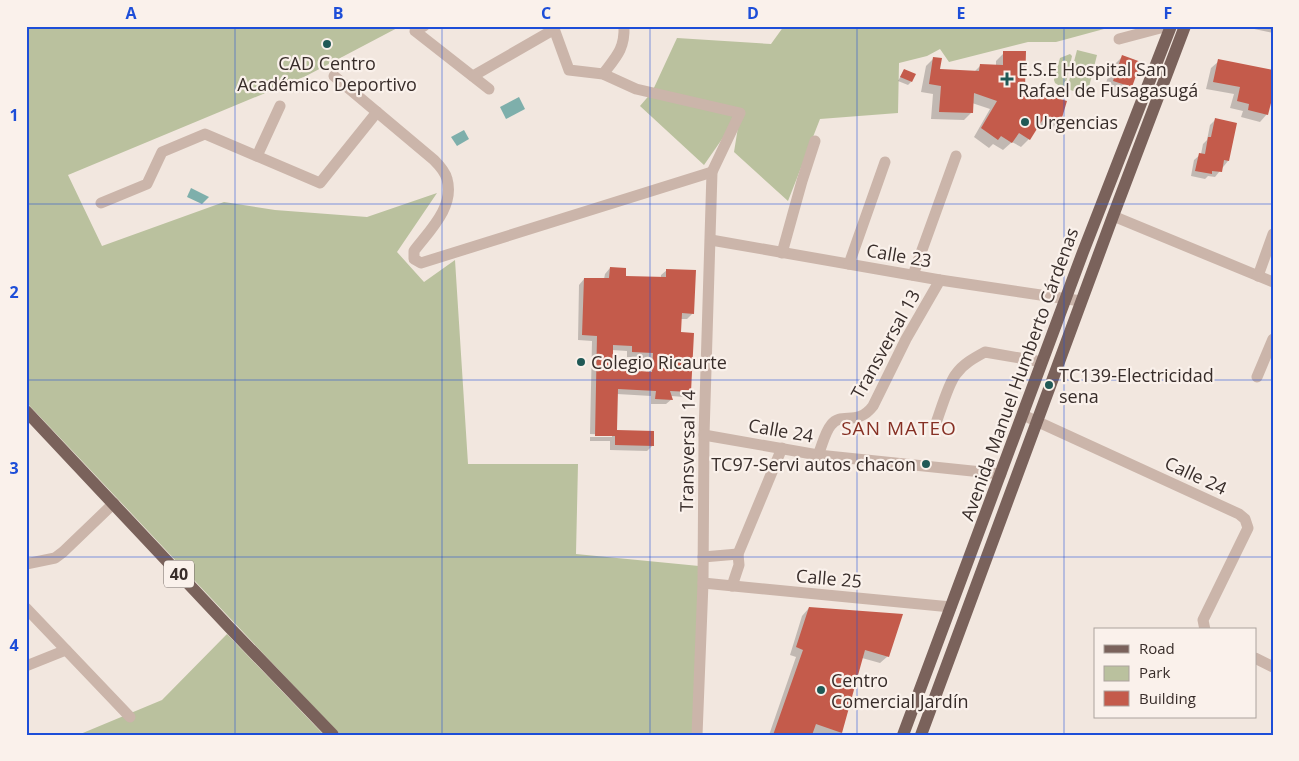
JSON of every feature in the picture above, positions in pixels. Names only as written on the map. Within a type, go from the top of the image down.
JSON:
[{"type":"main road","name":"Avenida Manuel Humberto Cárdenas","points":[[921,735],[1113,216],[1176,27]]},
{"type":"main road","name":"Avenida Manuel Humberto Cárdenas","points":[[903,735],[1066,299],[1176,27]]},
{"type":"main road","name":"40","points":[[26,411],[229,628],[333,735]]},
{"type":"street","points":[[424,26],[415,31],[489,89]]},
{"type":"street","points":[[473,76],[553,28],[569,70],[603,74],[621,49],[624,38],[624,26]]},
{"type":"street","points":[[1119,39],[1176,27]]},
{"type":"street","name":"Transversal 14","points":[[603,74],[636,88],[740,114],[712,172],[704,435],[703,583],[697,735]]},
{"type":"street","points":[[334,76],[434,160],[443,170],[447,179],[448,193],[444,211],[414,252],[414,259],[421,263],[712,172]]},
{"type":"street","points":[[257,156],[280,106]]},
{"type":"street","points":[[101,204],[147,184],[162,152],[205,134],[320,183],[377,112]]},
{"type":"street","points":[[782,253],[815,141]]},
{"type":"street","points":[[913,275],[956,156]]},
{"type":"street","points":[[849,264],[885,162]]},
{"type":"street","points":[[1113,216],[1273,282]]},
{"type":"street","points":[[1258,276],[1273,234]]},
{"type":"street","name":"Calle 23","points":[[711,240],[940,280],[1081,301]]},
{"type":"street","name":"Transversal 13","points":[[818,454],[830,425],[838,419],[857,418],[867,414],[873,406],[906,339],[940,280]]},
{"type":"street","points":[[1257,377],[1273,339]]},
{"type":"street","points":[[935,426],[954,376],[962,367],[979,355],[985,352],[1042,362]]},
{"type":"street","name":"Calle 24","points":[[1023,415],[1239,514],[1244,519],[1248,528],[1203,620],[1205,628]]},
{"type":"street","name":"Calle 24","points":[[704,435],[818,454],[1001,474]]},
{"type":"street","points":[[732,586],[739,566],[738,554],[782,448]]},
{"type":"street","points":[[26,564],[55,558],[64,552],[114,503]]},
{"type":"street","points":[[703,557],[738,554]]},
{"type":"street","name":"Calle 25","points":[[703,583],[951,607]]},
{"type":"street","points":[[26,608],[130,717]]},
{"type":"street","points":[[26,666],[66,650]]},
{"type":"street","points":[[1256,658],[1273,667]]},
{"type":"green space","points":[[26,26],[401,26],[306,76],[68,175],[102,246],[224,202],[275,210],[367,217],[437,193],[397,252],[424,282],[455,260],[468,464],[578,464],[576,554],[699,566],[693,735],[341,735],[26,402]]},
{"type":"green space","points":[[784,26],[1115,26],[1056,42],[1028,42],[949,62],[940,49],[927,56],[899,63],[898,113],[820,119],[788,201],[734,152],[739,121],[736,119],[704,165],[640,106],[652,92],[677,38],[771,44]]},
{"type":"green space","points":[[1077,50],[1097,55],[1087,95],[1067,89]]},
{"type":"green space","points":[[1070,54],[1072,56],[1065,87],[1063,88],[1055,83],[1054,80],[1060,58]]},
{"type":"green space","points":[[227,634],[324,735],[78,735],[162,700]]},
{"type":"water","points":[[519,97],[525,109],[506,119],[500,107]]},
{"type":"water","points":[[464,130],[469,139],[457,146],[451,137]]},
{"type":"water","points":[[191,188],[209,197],[202,204],[187,197]]},
{"type":"building","points":[[1003,51],[1026,51],[1025,88],[1067,101],[1061,121],[1045,116],[1030,140],[1019,133],[1012,143],[1001,136],[998,140],[981,128],[997,101],[974,93],[973,113],[939,112],[941,86],[929,84],[933,57],[942,58],[940,69],[979,71],[980,64],[1003,65]]},
{"type":"building","points":[[1122,55],[1141,62],[1132,87],[1113,81]]},
{"type":"building","points":[[1218,59],[1273,70],[1273,95],[1268,115],[1248,110],[1249,104],[1237,101],[1240,87],[1213,82]]},
{"type":"building","points":[[904,69],[916,74],[912,82],[900,77]]},
{"type":"building","points":[[1215,118],[1237,123],[1229,161],[1224,160],[1222,172],[1212,171],[1212,174],[1195,171],[1199,153],[1205,154],[1208,137],[1211,137]]},
{"type":"building","points":[[610,267],[626,268],[626,276],[666,277],[666,269],[696,270],[694,314],[682,313],[681,332],[694,333],[691,392],[670,391],[673,400],[655,399],[656,391],[618,389],[617,430],[654,431],[654,446],[615,445],[615,436],[595,436],[597,336],[582,335],[584,278],[609,278]],"holes":[[[613,345],[632,346],[632,352],[653,353],[652,372],[613,369]]]},
{"type":"building","name":"Centro Comercial Jardín","points":[[809,607],[903,614],[889,657],[865,650],[842,733],[816,724],[812,735],[773,735],[803,650],[796,647]]},
{"type":"place","name":"CAD Centro Académico Deportivo","points":[[327,44]]},
{"type":"place","name":"E.S.E Hospital San Rafael de Fusagasugá","points":[[1007,79]]},
{"type":"place","name":"Urgencias","points":[[1025,122]]},
{"type":"place","name":"Colegio Ricaurte","points":[[581,362]]},
{"type":"place","name":"TC139-Electricidad sena","points":[[1049,385]]},
{"type":"place","name":"TC97-Servi autos chacon","points":[[926,464]]},
{"type":"place","name":"Centro Comercial Jardín","points":[[821,690]]},
{"type":"district","name":"SAN MATEO","points":[[899,428]]}]
